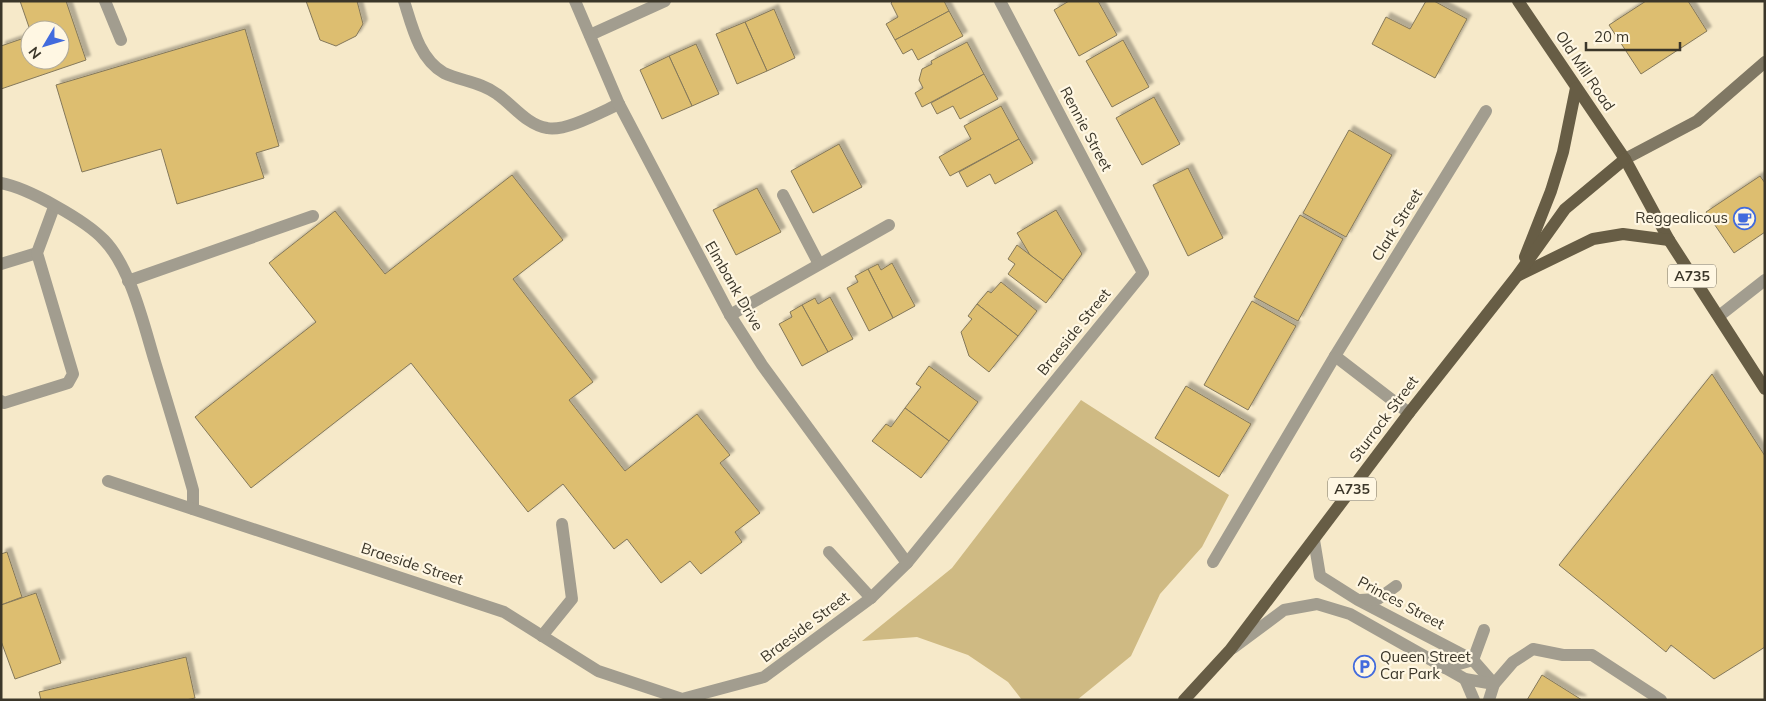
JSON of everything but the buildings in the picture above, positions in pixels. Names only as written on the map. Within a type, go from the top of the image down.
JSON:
[{"type":"main road","name":"Old Mill Road","points":[[1518,1],[1625,159]]},
{"type":"main road","points":[[1625,159],[1697,121],[1765,62]]},
{"type":"main road","name":"Sturrock Street","points":[[1517,276],[1552,191],[1563,152],[1576,88]]},
{"type":"main road","name":"Sturrock Street","points":[[1184,700],[1230,650],[1409,413],[1517,276],[1565,209],[1625,159]]},
{"type":"main road","name":"A735","points":[[1625,159],[1669,240],[1765,389]]},
{"type":"main road","name":"Sturrock Street","points":[[1517,276],[1593,239],[1623,234],[1669,240]]},
{"type":"street","points":[[105,1],[121,40]]},
{"type":"street","points":[[404,1],[418,44],[430,60],[444,72],[480,84],[496,93],[532,124],[548,129],[573,124],[619,104]]},
{"type":"street","name":"Elmbank Drive","points":[[575,1],[619,104],[730,315],[762,365],[907,563]]},
{"type":"street","points":[[590,35],[665,1]]},
{"type":"street","name":"Rennie Street","points":[[1000,1],[1143,273]]},
{"type":"street","name":"Clark Street","points":[[1213,562],[1335,356],[1486,111]]},
{"type":"street","points":[[1,183],[10,185],[54,207],[104,240],[128,281],[194,490],[194,509]]},
{"type":"street","points":[[783,195],[819,264]]},
{"type":"street","points":[[1,401],[4,403],[68,383],[73,374],[37,252],[54,207]]},
{"type":"street","points":[[128,281],[313,216]]},
{"type":"street","points":[[730,315],[889,225]]},
{"type":"street","points":[[1,264],[37,252]]},
{"type":"street","name":"Braeside Street","points":[[108,481],[504,612],[598,670],[682,699],[764,677],[871,598],[907,563],[943,522],[1143,273]]},
{"type":"street","points":[[1718,316],[1765,280]]},
{"type":"street","points":[[1335,356],[1409,413]]},
{"type":"street","points":[[542,636],[572,599],[562,524]]},
{"type":"street","name":"Princes Street","points":[[1314,540],[1320,576],[1358,600],[1472,660],[1494,684]]},
{"type":"street","points":[[829,552],[871,598]]},
{"type":"street","points":[[1358,600],[1378,599],[1396,586]]},
{"type":"street","points":[[1230,650],[1284,610],[1317,604],[1350,614],[1465,679],[1494,684]]},
{"type":"street","points":[[1445,668],[1472,660],[1484,630]]},
{"type":"street","points":[[1489,700],[1494,684],[1513,662],[1533,649],[1563,655],[1592,654],[1661,700]]},
{"type":"street","points":[[1465,679],[1474,700]]},
{"type":"shaded area","points":[[1081,400],[1229,495],[1202,547],[1160,594],[1131,656],[1077,700],[1022,700],[1008,682],[968,655],[917,637],[862,641],[952,568]]},
{"type":"place","name":"Reggealicous","points":[[1744,218]]},
{"type":"place","name":"Queen Street Car Park","points":[[1364,666]]}]
